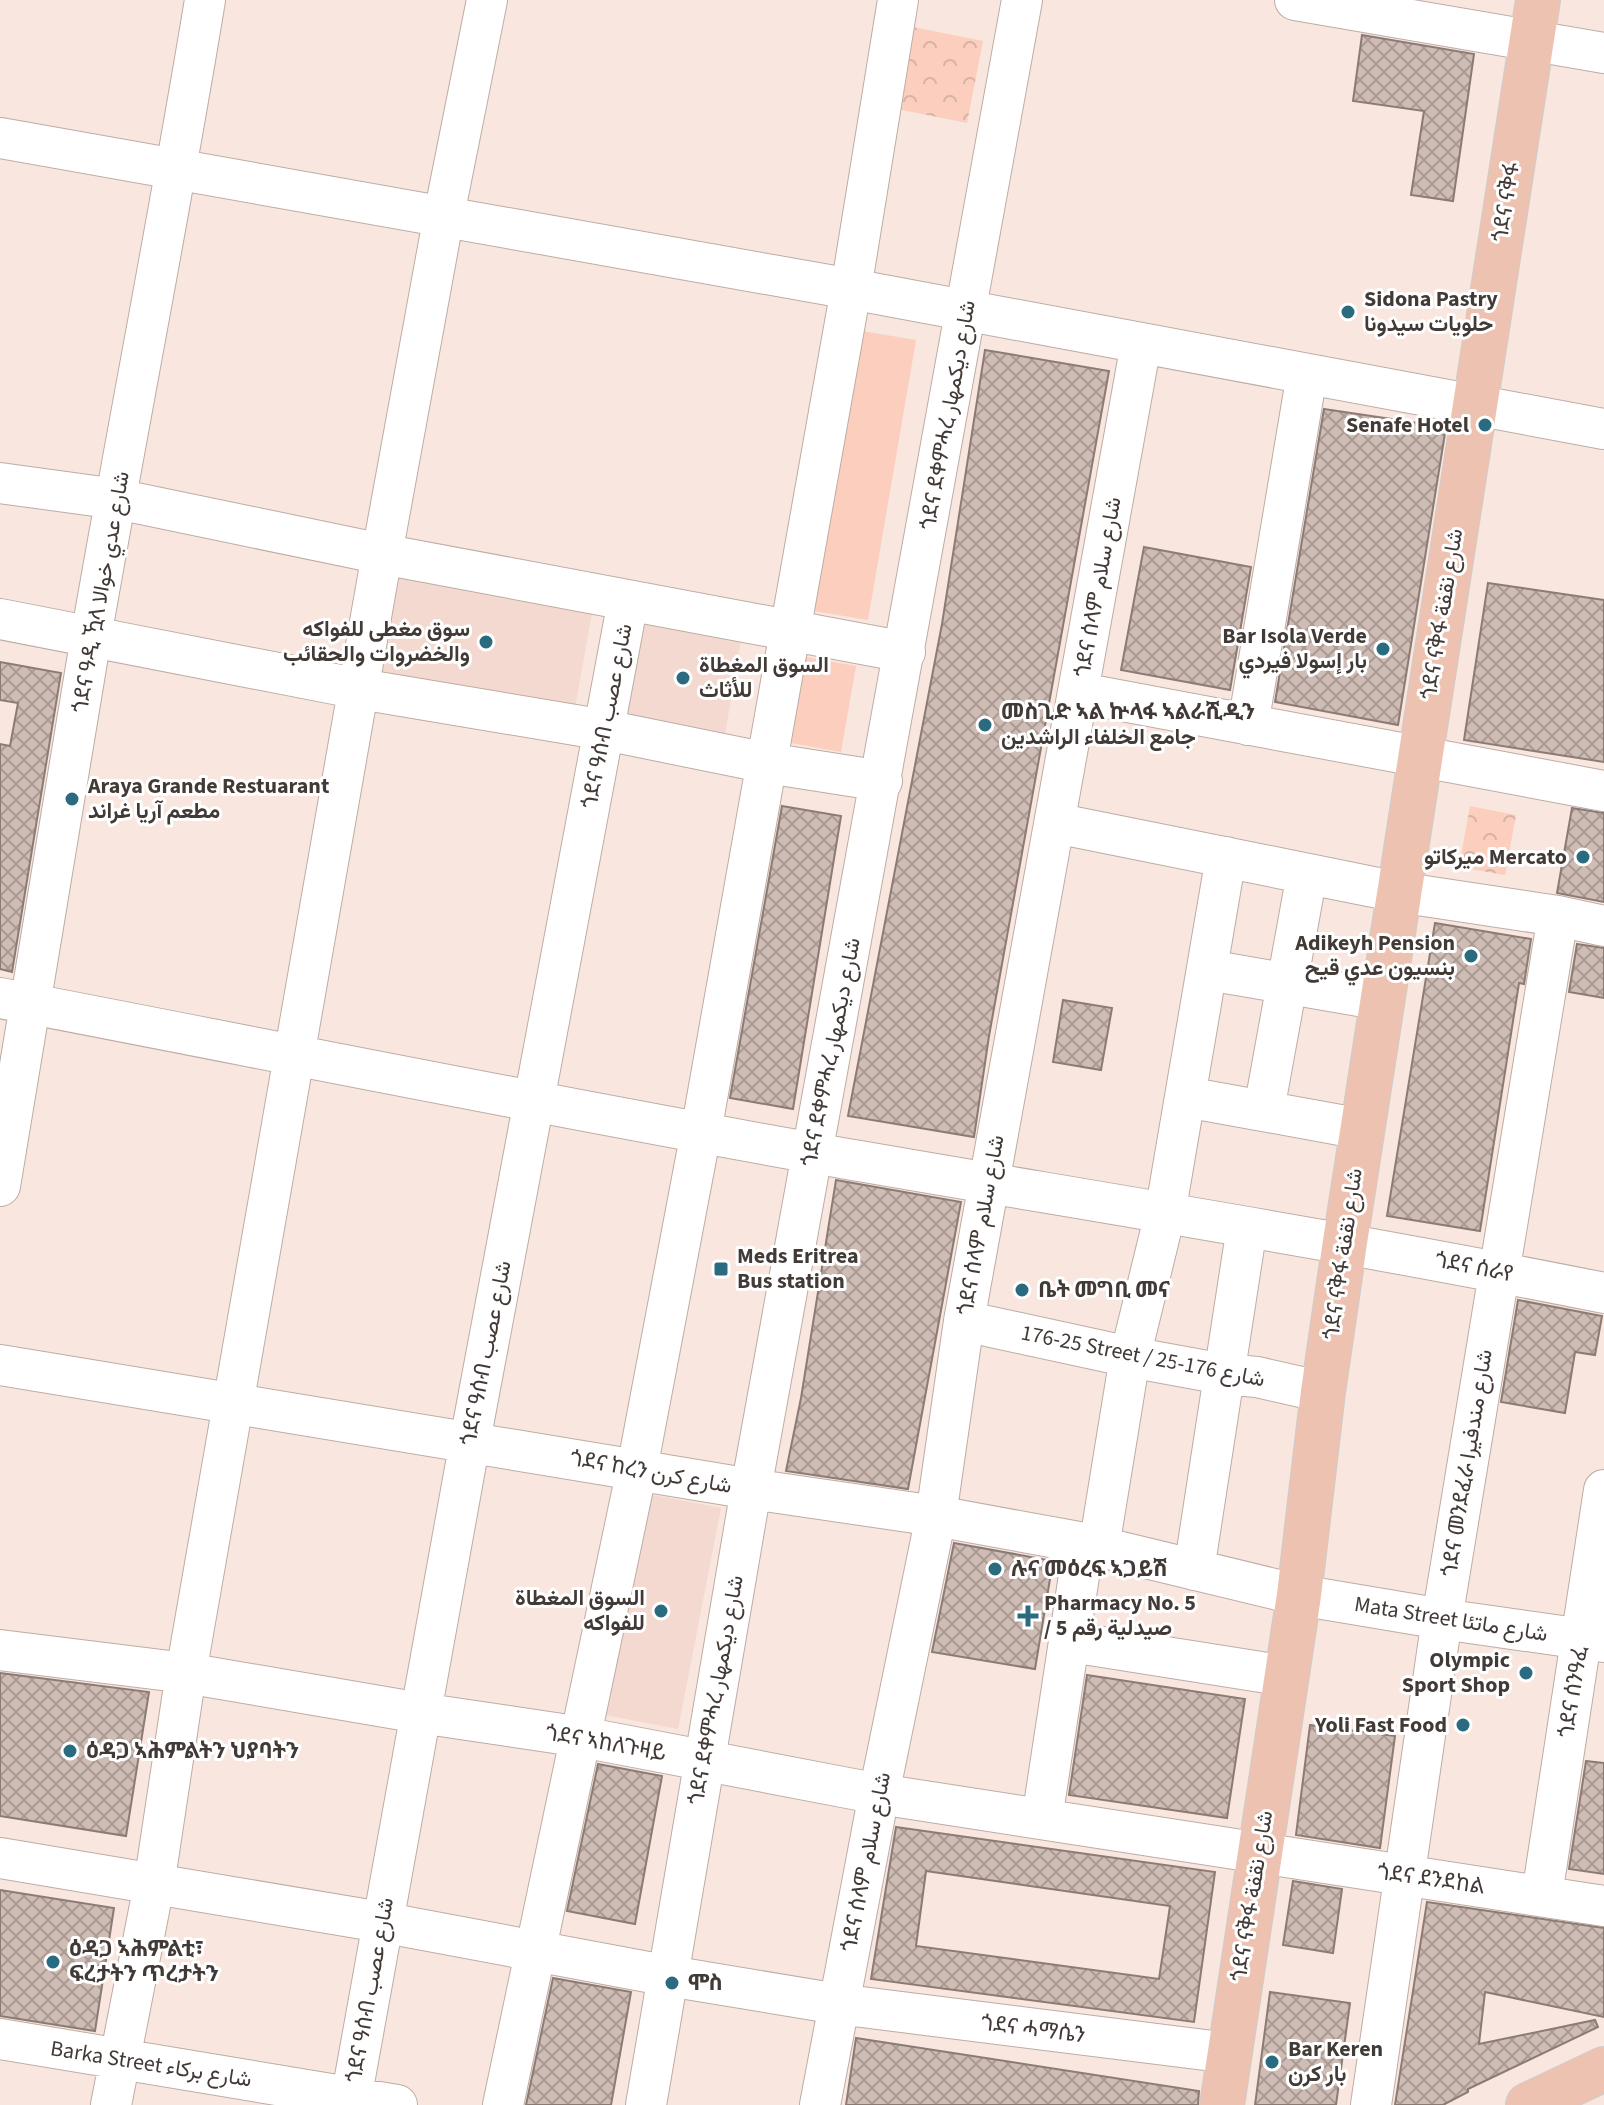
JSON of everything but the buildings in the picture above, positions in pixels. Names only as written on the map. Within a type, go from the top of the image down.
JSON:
[{"type":"main road","name":"ጎደና ናቅፋ","points":[[1474,405],[1535,21]]},
{"type":"main road","name":"ጎደና ናቅፋ شارع نقفة","points":[[1222,2105],[1299,1595],[1323,1392],[1345,1242],[1474,405]]},
{"type":"main road","points":[[1528,2105],[1604,2069]]},
{"type":"street","name":"ጎደና ዓዲ ዃላ شارع عدي خوالا","points":[[0,1186],[16,1001],[91,637],[205,0]]},
{"type":"street","points":[[111,2105],[154,1885],[186,1673],[382,554],[487,0]]},
{"type":"street","points":[[503,2105],[637,1469],[701,1132],[851,289],[898,0]]},
{"type":"street","name":"ጎደና ደቀምሓረ شارع ديكمهار","points":[[646,2105],[751,1489],[1022,0]]},
{"type":"street","points":[[1295,0],[1535,21],[1604,53]]},
{"type":"street","points":[[0,138],[444,215],[1604,429]]},
{"type":"street","name":"ጎደና ሰላም شارع سلام","points":[[820,2105],[936,1516],[988,1182],[1080,693],[1141,344]]},
{"type":"street","points":[[1248,725],[1307,374]]},
{"type":"street","points":[[0,483],[117,499],[382,554],[905,652]]},
{"type":"street","name":"ጎደና ዓሰብ شارع عصب","points":[[351,2101],[381,1922],[628,601]]},
{"type":"street","points":[[0,619],[360,689],[882,781]]},
{"type":"street","points":[[1080,693],[1604,791]]},
{"type":"street","points":[[1055,823],[1398,892],[1604,926]]},
{"type":"street","points":[[1042,1819],[1071,1642],[1130,1357],[1165,1214],[1226,857]]},
{"type":"street","points":[[1264,1110],[1307,874]]},
{"type":"street","name":"ጎደና መንደፈራ شارع مندفيرا","points":[[1371,2105],[1442,1619],[1558,916]]},
{"type":"street","points":[[1208,970],[1382,1000]]},
{"type":"street","name":"ጎደና ሰራየ","points":[[16,1001],[701,1132],[1165,1214],[1345,1242],[1604,1293]]},
{"type":"street","points":[[1186,1097],[1362,1129]]},
{"type":"street","points":[[1194,1570],[1247,1227]]},
{"type":"street","name":"176-25 Street / شارع 176-25","points":[[964,1321],[1130,1357],[1257,1377],[1323,1392]]},
{"type":"street","name":"ጎደና ከረን شارع كرن","points":[[0,1365],[233,1401],[751,1489],[936,1516],[1092,1545],[1299,1595]]},
{"type":"street","name":"ጎደና ሰንዓፈ","points":[[1542,1895],[1593,1640],[1604,1490]]},
{"type":"street","name":"Mata Street شارع ماتئا","points":[[1299,1595],[1593,1640]]},
{"type":"street","points":[[1071,1642],[1286,1676]]},
{"type":"street","name":"ጎደና ኣከለጉዛይ","points":[[0,1650],[186,1673],[582,1737],[879,1794],[1259,1852]]},
{"type":"street","name":"ጎደና ደንደከል","points":[[1259,1852],[1604,1906]]},
{"type":"street","name":"ጎደና ሓማሴን","points":[[0,1858],[838,2004],[1229,2053]]},
{"type":"street","name":"Barka Street شارع بركاء","points":[[0,2039],[351,2101],[397,2105]]},
{"type":"shaded area","name":"سوق مغطى للفواكه والخضروات والحقائب","points":[[398,576],[592,613],[575,708],[380,671]]},
{"type":"shaded area","name":"السوق المغطاة للأثاث","points":[[640,623],[741,640],[725,734],[624,716]]},
{"type":"shaded area","name":"السوق المغطاة للفواكه","points":[[643,1493],[721,1508],[678,1729],[600,1714]]},
{"type":"green space","points":[[908,26],[983,41],[967,123],[892,108]]},
{"type":"green space","points":[[856,330],[916,340],[868,620],[808,610]]},
{"type":"green space","points":[[806,657],[856,666],[841,752],[791,743]]},
{"type":"green space","points":[[1470,806],[1516,815],[1505,875],[1459,867]]},
{"type":"place","name":"Sidona Pastry حلويات سيدونا","points":[[1348,312]]},
{"type":"place","name":"Senafe Hotel","points":[[1485,425]]},
{"type":"place","name":"سوق مغطى للفواكه والخضروات والحقائب","points":[[486,642]]},
{"type":"place","name":"Bar Isola Verde بار إسولا فيردي","points":[[1383,649]]},
{"type":"place","name":"السوق المغطاة للأثاث","points":[[683,678]]},
{"type":"place","name":"መስጊድ ኣል ኵላፋ ኣልራሺዲን جامع الخلفاء الراشدين","points":[[985,725]]},
{"type":"place","name":"Araya Grande Restuarant مطعم آريا غراند","points":[[72,799]]},
{"type":"place","name":"ميركاتو Mercato","points":[[1583,857]]},
{"type":"place","name":"Adikeyh Pension بنسيون عدي قيح","points":[[1471,956]]},
{"type":"place","name":"Meds Eritrea Bus station","points":[[721,1269]]},
{"type":"place","name":"ቤት መግቢ መና","points":[[1022,1290]]},
{"type":"place","name":"ሉና መዕረፍ ኣጋይሽ","points":[[995,1569]]},
{"type":"place","name":"السوق المغطاة للفواكه","points":[[661,1611]]},
{"type":"place","name":"Pharmacy No. 5 / صيدلية رقم 5","points":[[1028,1616]]},
{"type":"place","name":"Olympic Sport Shop","points":[[1526,1673]]},
{"type":"place","name":"Yoli Fast Food","points":[[1463,1725]]},
{"type":"place","name":"ዕዳጋ ኣሕምልትን ህያባትን","points":[[70,1751]]},
{"type":"place","name":"ዕዳጋ ኣሕምልቲ፣ ፍረታትን ጥረታትን","points":[[53,1962]]},
{"type":"place","name":"ሞስ","points":[[672,1983]]},
{"type":"place","name":"Bar Keren بار كرن","points":[[1272,2062]]}]
